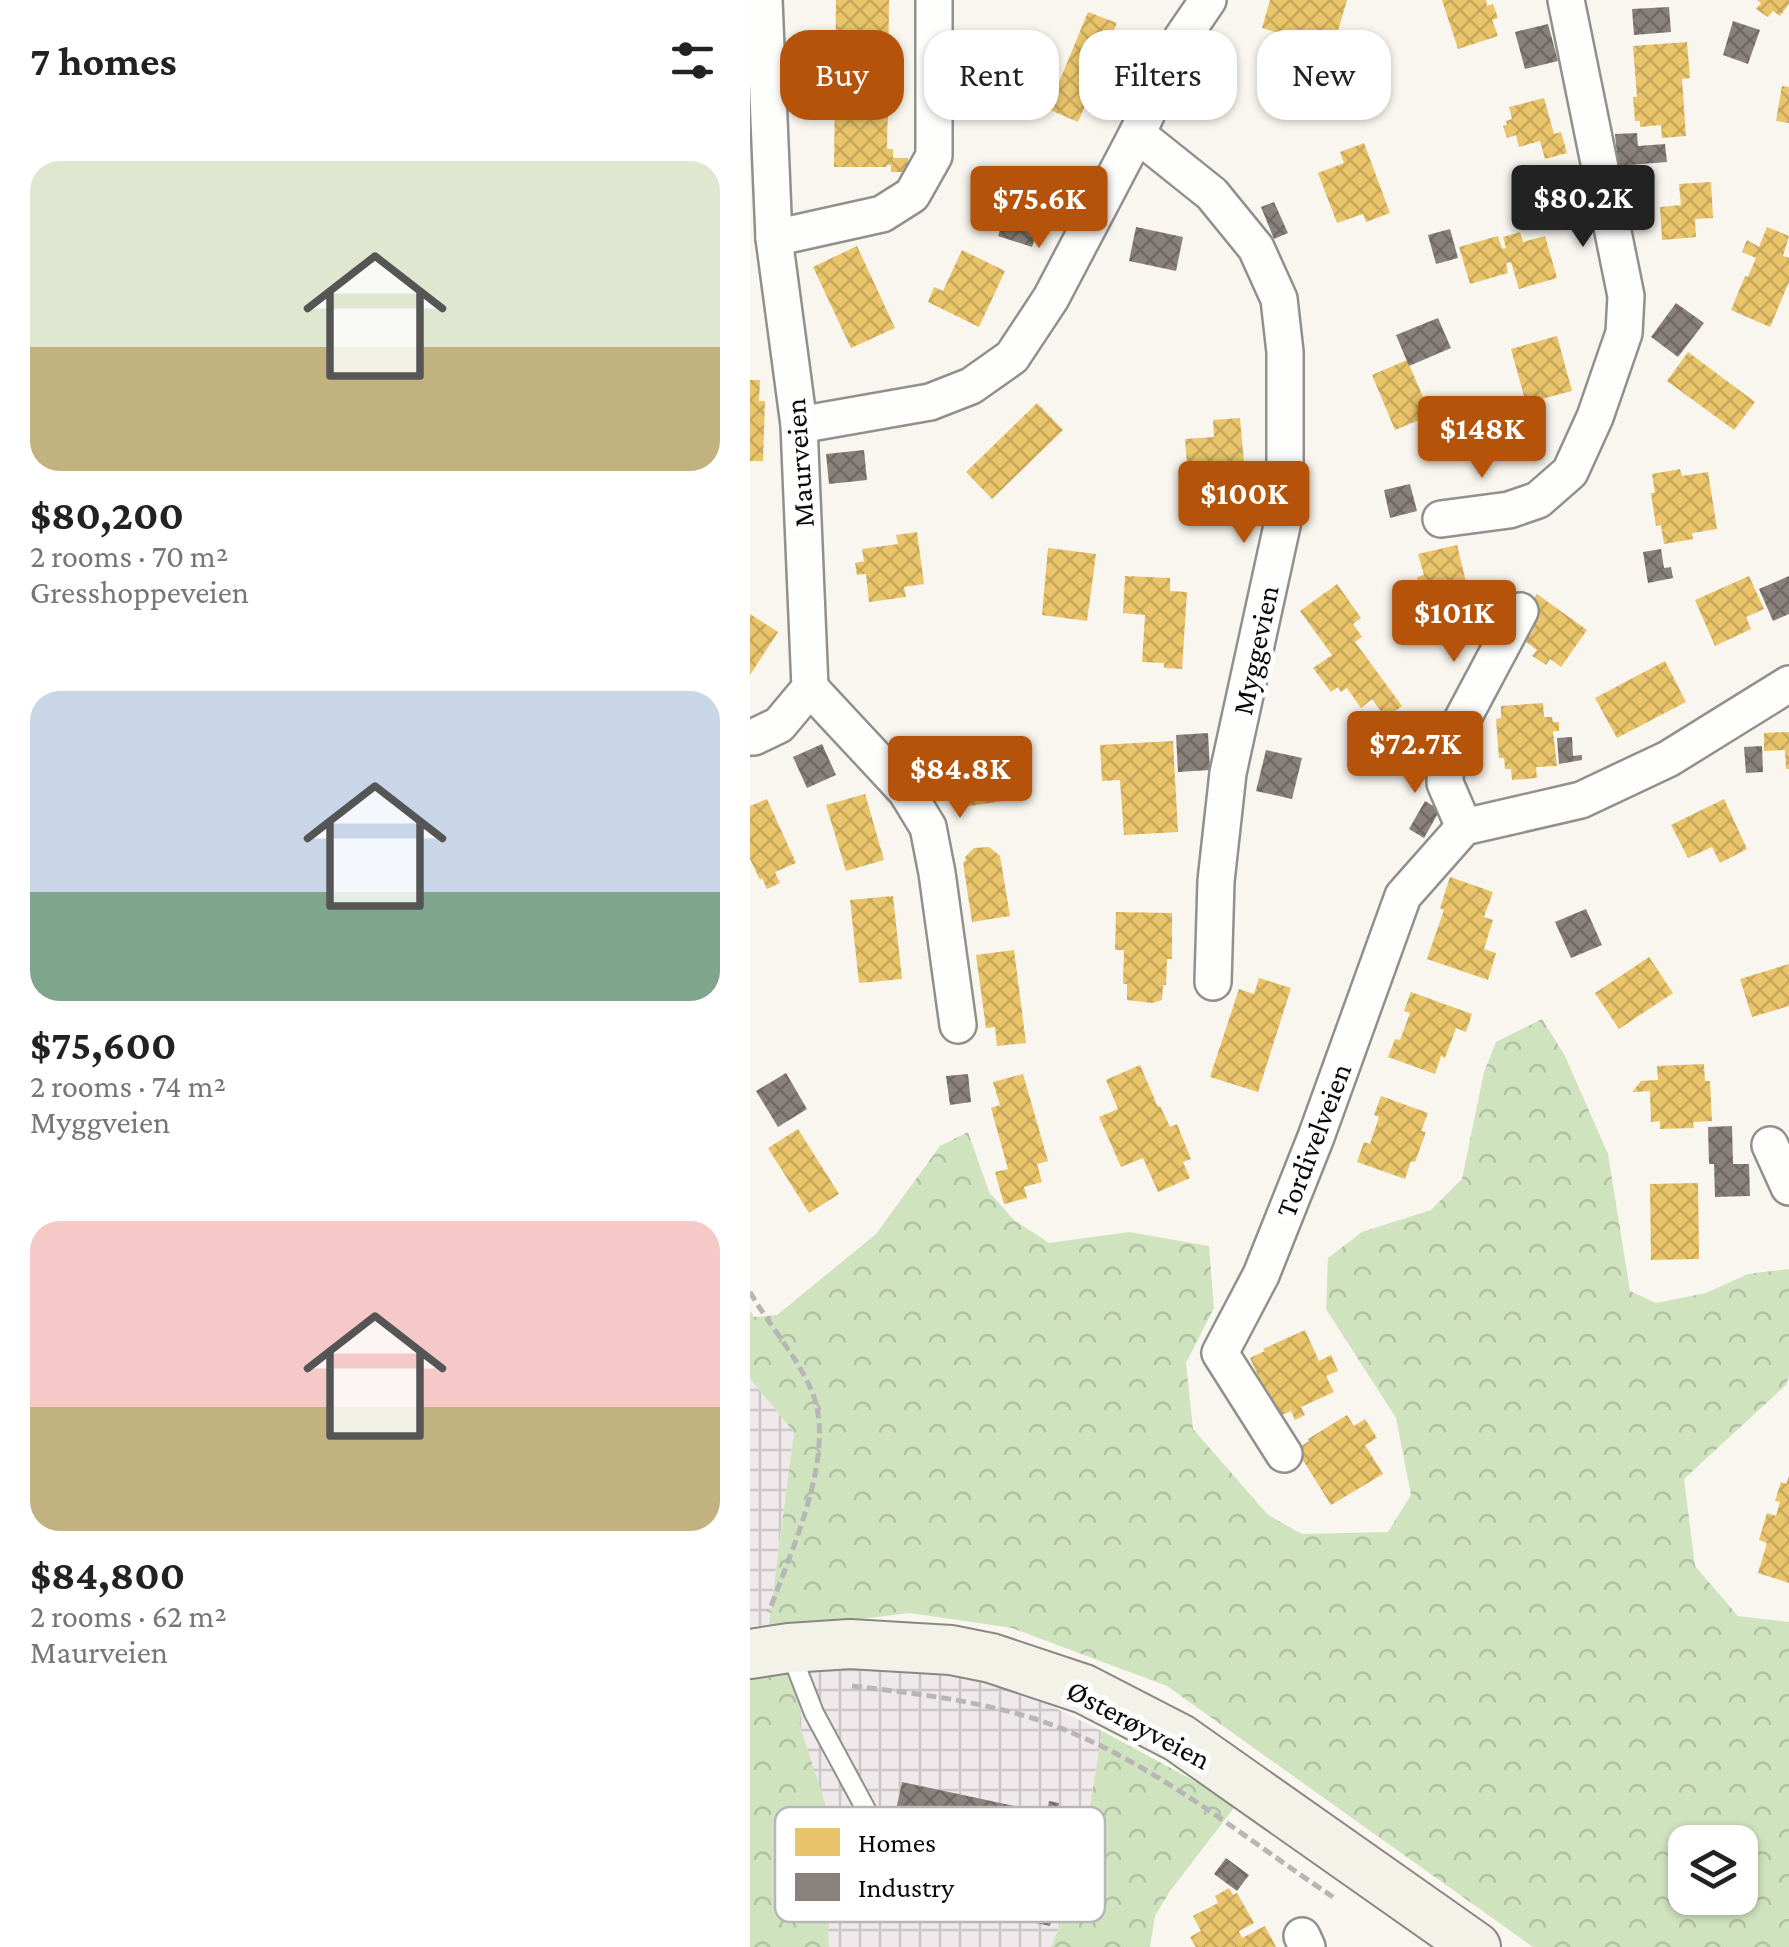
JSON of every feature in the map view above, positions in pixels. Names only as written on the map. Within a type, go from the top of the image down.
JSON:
[{"type":"main road","name":"Østerøyveien","points":[[777,1650],[850,1644],[950,1650],[992,1658],[1084,1688],[1178,1738],[1476,1947]]},
{"type":"street","name":"Maurveien","points":[[764,0],[768,239],[799,425],[810,688]]},
{"type":"street","points":[[768,239],[882,214],[912,195],[934,156],[934,0]]},
{"type":"street","points":[[799,425],[930,402],[971,386],[1012,356],[1051,298],[1137,134],[1182,38],[1208,0]]},
{"type":"street","points":[[1441,520],[1510,510],[1538,500],[1570,472],[1595,418],[1624,334],[1626,296],[1566,0]]},
{"type":"street","name":"Myggevien","points":[[1137,134],[1212,194],[1256,248],[1279,299],[1285,352],[1285,512],[1228,774],[1216,881],[1214,982]]},
{"type":"street","points":[[1520,611],[1446,750],[1445,783],[1464,827],[1581,800],[1668,759],[1789,684]]},
{"type":"street","points":[[750,737],[779,725],[810,688],[906,791],[928,827],[958,1025]]},
{"type":"street","name":"Tordivelveien","points":[[1284,1454],[1220,1353],[1260,1275],[1316,1137],[1403,896],[1464,827]]},
{"type":"street","points":[[1770,1146],[1789,1186]]},
{"type":"lane","points":[[777,1650],[865,1807]]},
{"type":"path","points":[[750,1292],[813,1394],[820,1432],[819,1456],[777,1650],[919,1694],[1033,1719],[1079,1736],[1180,1793],[1336,1899]]},
{"type":"shaded area","points":[[750,1379],[794,1432],[765,1650],[750,1656]]},
{"type":"shaded area","points":[[811,1662],[964,1670],[1102,1731],[1090,1807],[810,1807],[799,1723]]},
{"type":"shaded area","points":[[826,1922],[1061,1922],[1051,1947],[829,1947]]},
{"type":"green space","points":[[1542,1019],[1565,1056],[1608,1154],[1630,1291],[1656,1303],[1706,1293],[1748,1274],[1789,1269],[1786,1385],[1684,1479],[1695,1566],[1738,1616],[1789,1622],[1789,1947],[1533,1947],[1167,1686],[1012,1628],[910,1613],[768,1630],[794,1432],[750,1379],[750,1310],[754,1317],[777,1315],[876,1234],[940,1146],[968,1132],[989,1192],[1014,1220],[1049,1243],[1129,1232],[1209,1246],[1214,1308],[1186,1363],[1193,1429],[1268,1515],[1302,1534],[1388,1532],[1411,1495],[1396,1418],[1326,1309],[1328,1258],[1362,1232],[1431,1210],[1462,1179],[1484,1072],[1496,1042]]},
{"type":"green space","points":[[750,1662],[811,1662],[799,1723],[826,1807],[775,1807],[775,1922],[829,1922],[829,1947],[750,1947]]},
{"type":"green space","points":[[1102,1731],[1237,1804],[1170,1891],[1155,1916],[1150,1947],[1051,1947],[1061,1922],[1105,1922],[1105,1807],[1090,1807]]},
{"type":"building: Homes","points":[[836,0],[889,0],[889,30],[836,30]]},
{"type":"building: Homes","points":[[1270,0],[1347,0],[1338,30],[1262,28]]},
{"type":"building: Homes","points":[[1442,0],[1486,0],[1487,6],[1493,4],[1498,18],[1492,20],[1498,36],[1458,49]]},
{"type":"building: Homes","points":[[1757,0],[1789,0],[1789,4],[1780,16],[1773,11],[1768,17],[1756,9],[1761,3]]},
{"type":"building: Homes","points":[[1088,12],[1117,23],[1114,30],[1081,30]]},
{"type":"building: Homes","points":[[1079,34],[1078,122],[1059,114],[1059,82]]},
{"type":"building: Homes","points":[[1687,42],[1690,78],[1682,79],[1686,136],[1662,138],[1661,125],[1640,127],[1640,121],[1635,121],[1633,46]]},
{"type":"building: Homes","points":[[1782,86],[1789,87],[1789,123],[1776,121]]},
{"type":"building: Homes","points":[[1544,98],[1554,134],[1561,132],[1567,153],[1545,159],[1540,141],[1519,147],[1516,135],[1507,138],[1503,126],[1512,119],[1509,107]]},
{"type":"building: Homes","points":[[835,120],[888,120],[887,149],[893,149],[893,158],[908,158],[907,172],[891,172],[891,165],[834,167]]},
{"type":"building: Homes","points":[[1364,143],[1390,213],[1366,222],[1363,214],[1337,223],[1318,173],[1344,163],[1340,152]]},
{"type":"building: Homes","points":[[1711,182],[1713,218],[1695,219],[1696,237],[1662,240],[1660,207],[1681,205],[1679,184]]},
{"type":"building: Homes","points":[[1767,227],[1789,236],[1783,256],[1789,258],[1789,282],[1770,327],[1731,310],[1756,258],[1742,252],[1747,240],[1759,247]]},
{"type":"building: Homes","points":[[1520,232],[1523,242],[1545,236],[1557,278],[1519,289],[1511,262],[1506,263],[1508,273],[1470,284],[1459,247],[1498,236],[1502,249],[1506,248],[1503,237]]},
{"type":"building: Homes","points":[[857,246],[895,328],[851,348],[813,267]]},
{"type":"building: Homes","points":[[962,250],[1005,271],[979,327],[928,302],[934,287],[943,291]]},
{"type":"building: Homes","points":[[1557,336],[1572,391],[1526,403],[1511,349]]},
{"type":"building: Homes","points":[[1688,352],[1755,402],[1734,430],[1667,381]]},
{"type":"building: Homes","points":[[1407,360],[1431,415],[1395,430],[1372,375]]},
{"type":"building: Homes","points":[[750,380],[760,380],[759,401],[765,401],[763,461],[750,461]]},
{"type":"building: Homes","points":[[1037,403],[1063,430],[992,499],[966,472]]},
{"type":"building: Homes","points":[[1240,418],[1246,486],[1189,491],[1185,439],[1214,437],[1213,420]]},
{"type":"building: Homes","points":[[1680,469],[1682,476],[1708,472],[1717,529],[1692,533],[1693,539],[1664,544],[1661,525],[1656,526],[1652,474]]},
{"type":"building: Homes","points":[[917,532],[924,584],[904,587],[906,597],[869,602],[866,574],[857,575],[855,563],[864,561],[862,549],[898,544],[896,535]]},
{"type":"building: Homes","points":[[1457,545],[1468,590],[1429,599],[1425,585],[1419,586],[1417,577],[1424,575],[1418,554]]},
{"type":"building: Homes","points":[[1048,548],[1096,554],[1087,621],[1042,615]]},
{"type":"building: Homes","points":[[1125,576],[1170,578],[1170,591],[1187,592],[1182,669],[1142,662],[1145,615],[1123,613]]},
{"type":"building: Homes","points":[[1749,576],[1764,609],[1746,617],[1751,629],[1715,646],[1695,600]]},
{"type":"building: Homes","points":[[1337,584],[1361,618],[1353,624],[1362,637],[1355,642],[1402,706],[1386,718],[1372,699],[1361,708],[1347,688],[1341,692],[1338,687],[1331,692],[1313,668],[1332,655],[1300,611]]},
{"type":"building: Homes","points":[[1537,594],[1587,630],[1561,667],[1550,659],[1546,665],[1532,656],[1537,650],[1525,641],[1534,629],[1520,618]]},
{"type":"building: Homes","points":[[750,614],[778,632],[750,675]]},
{"type":"building: Homes","points":[[1665,661],[1686,702],[1617,738],[1595,698]]},
{"type":"building: Homes","points":[[1543,703],[1544,717],[1559,722],[1559,731],[1553,731],[1557,766],[1536,767],[1537,778],[1512,780],[1511,769],[1505,769],[1504,758],[1499,758],[1496,719],[1501,718],[1501,706]]},
{"type":"building: Homes","points":[[1789,732],[1786,769],[1785,750],[1764,751],[1764,733]]},
{"type":"building: Homes","points":[[992,737],[1003,801],[963,807],[953,743]]},
{"type":"building: Homes","points":[[1373,739],[1384,752],[1371,762],[1360,749]]},
{"type":"building: Homes","points":[[1173,741],[1178,832],[1124,835],[1120,780],[1102,781],[1100,745]]},
{"type":"building: Homes","points":[[865,794],[884,860],[846,871],[826,805]]},
{"type":"building: Homes","points":[[767,799],[796,863],[775,872],[780,883],[767,889],[750,859],[750,806]]},
{"type":"building: Homes","points":[[1724,799],[1747,849],[1720,863],[1712,847],[1688,858],[1671,825]]},
{"type":"building: Homes","points":[[989,847],[1000,856],[1010,916],[972,922],[963,862],[974,848]]},
{"type":"building: Homes","points":[[1450,877],[1493,892],[1484,917],[1493,920],[1484,949],[1496,953],[1488,980],[1427,959],[1444,910],[1440,908]]},
{"type":"building: Homes","points":[[893,896],[902,979],[859,983],[850,900]]},
{"type":"building: Homes","points":[[1116,912],[1172,913],[1172,959],[1167,959],[1162,1000],[1127,1000],[1127,984],[1123,984],[1124,950],[1115,950]]},
{"type":"building: Homes","points":[[1014,950],[1026,1043],[997,1046],[995,1027],[986,1028],[976,955]]},
{"type":"building: Homes","points":[[1649,957],[1673,993],[1619,1029],[1595,993]]},
{"type":"building: Homes","points":[[1789,964],[1789,1006],[1752,1017],[1740,979]]},
{"type":"building: Homes","points":[[1259,978],[1291,988],[1258,1092],[1210,1077],[1239,989],[1254,994]]},
{"type":"building: Homes","points":[[1411,992],[1472,1014],[1466,1032],[1456,1028],[1435,1074],[1388,1057],[1395,1039],[1400,1040],[1410,1013],[1404,1011]]},
{"type":"building: Homes","points":[[1704,1064],[1705,1081],[1710,1081],[1712,1121],[1693,1122],[1694,1128],[1660,1129],[1660,1121],[1651,1122],[1650,1091],[1632,1092],[1641,1081],[1658,1080],[1657,1066]]},
{"type":"building: Homes","points":[[1140,1065],[1170,1127],[1177,1124],[1191,1159],[1183,1162],[1190,1178],[1158,1192],[1143,1158],[1121,1167],[1099,1117],[1118,1109],[1106,1080]]},
{"type":"building: Homes","points":[[1023,1074],[1048,1161],[1037,1164],[1042,1182],[1024,1187],[1027,1198],[1004,1204],[995,1172],[1008,1169],[991,1108],[1000,1105],[993,1082]]},
{"type":"building: Homes","points":[[1381,1096],[1428,1113],[1421,1131],[1426,1132],[1405,1179],[1357,1162],[1364,1142],[1370,1144]]},
{"type":"building: Homes","points":[[798,1129],[839,1194],[809,1213],[768,1148]]},
{"type":"building: Homes","points":[[1698,1183],[1699,1259],[1651,1260],[1650,1184]]},
{"type":"building: Homes","points":[[1305,1330],[1319,1361],[1331,1355],[1338,1371],[1326,1376],[1334,1392],[1301,1407],[1305,1415],[1295,1420],[1291,1411],[1277,1417],[1250,1358]]},
{"type":"building: Homes","points":[[1347,1415],[1354,1426],[1365,1419],[1377,1438],[1365,1445],[1383,1474],[1331,1505],[1296,1449]]},
{"type":"building: Homes","points":[[1789,1476],[1789,1583],[1758,1573],[1767,1543],[1759,1540],[1767,1513],[1776,1516],[1780,1502],[1775,1501],[1781,1482],[1786,1484]]},
{"type":"building: Homes","points":[[1229,1888],[1233,1895],[1237,1893],[1254,1923],[1239,1931],[1242,1938],[1265,1926],[1276,1947],[1196,1947],[1190,1937],[1201,1931],[1193,1916],[1218,1903],[1215,1896]]},
{"type":"building: Industry","points":[[1669,7],[1671,32],[1634,35],[1632,9]]},
{"type":"building: Industry","points":[[1733,21],[1760,30],[1748,64],[1723,55]]},
{"type":"building: Industry","points":[[1548,24],[1558,61],[1525,69],[1515,32]]},
{"type":"building: Industry","points":[[1637,133],[1638,146],[1665,144],[1667,162],[1618,166],[1615,134]]},
{"type":"building: Industry","points":[[1274,202],[1288,233],[1274,239],[1261,207]]},
{"type":"building: Industry","points":[[1008,207],[1041,218],[1032,247],[998,236]]},
{"type":"building: Industry","points":[[1136,227],[1183,237],[1176,271],[1129,261]]},
{"type":"building: Industry","points":[[1450,229],[1458,258],[1436,264],[1428,235]]},
{"type":"building: Industry","points":[[1676,303],[1704,323],[1678,357],[1651,337]]},
{"type":"building: Industry","points":[[1438,318],[1451,348],[1409,366],[1396,335]]},
{"type":"building: Industry","points":[[1529,406],[1539,436],[1534,438],[1537,447],[1505,457],[1502,447],[1497,448],[1488,418]]},
{"type":"building: Industry","points":[[864,450],[867,480],[829,484],[826,454]]},
{"type":"building: Industry","points":[[1410,484],[1417,511],[1390,518],[1384,490]]},
{"type":"building: Industry","points":[[1661,549],[1664,568],[1671,567],[1673,578],[1648,583],[1643,552]]},
{"type":"building: Industry","points":[[1789,576],[1789,614],[1773,621],[1759,589]]},
{"type":"building: Industry","points":[[1208,733],[1210,770],[1178,772],[1176,735]]},
{"type":"building: Industry","points":[[924,736],[932,765],[911,771],[902,742]]},
{"type":"building: Industry","points":[[1572,737],[1573,756],[1582,755],[1582,760],[1559,764],[1557,738]]},
{"type":"building: Industry","points":[[822,744],[836,775],[807,788],[793,757]]},
{"type":"building: Industry","points":[[1762,746],[1763,772],[1746,773],[1744,747]]},
{"type":"building: Industry","points":[[1266,750],[1302,758],[1292,799],[1256,791]]},
{"type":"building: Industry","points":[[1425,801],[1440,810],[1424,838],[1409,829]]},
{"type":"building: Industry","points":[[1586,909],[1602,945],[1571,958],[1555,922]]},
{"type":"building: Industry","points":[[786,1073],[807,1109],[778,1127],[756,1091]]},
{"type":"building: Industry","points":[[968,1074],[971,1102],[950,1105],[946,1076]]},
{"type":"building: Industry","points":[[1732,1126],[1733,1164],[1749,1164],[1750,1196],[1715,1197],[1708,1127]]},
{"type":"building: Industry","points":[[902,1782],[1019,1807],[897,1807]]},
{"type":"building: Industry","points":[[1226,1858],[1249,1875],[1237,1891],[1214,1874]]}]
